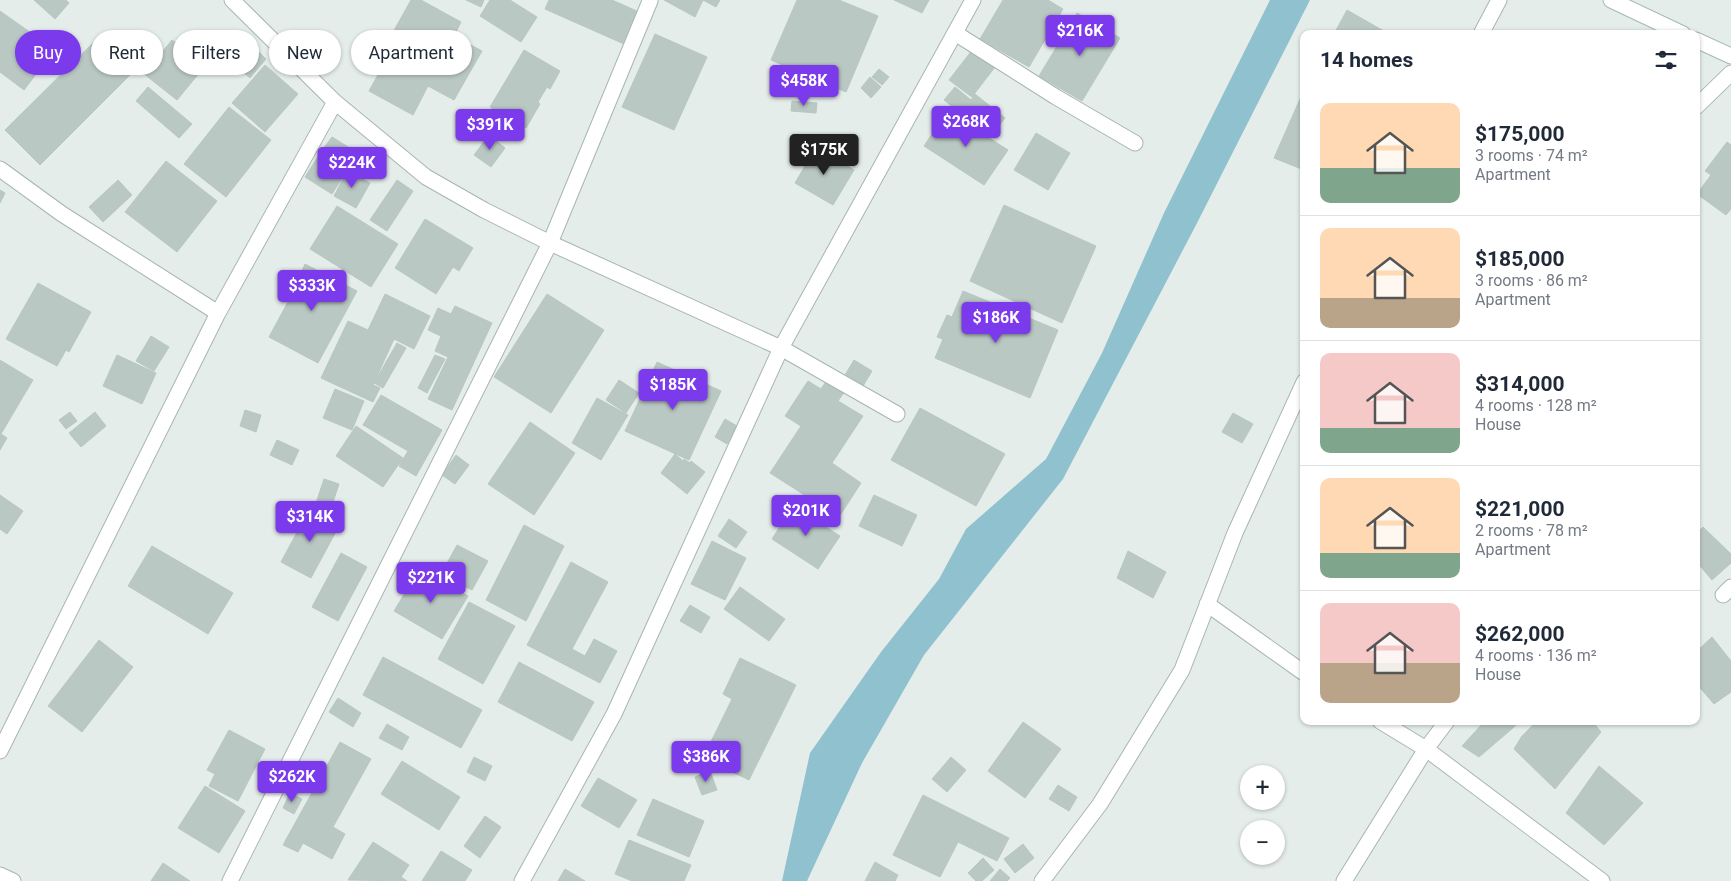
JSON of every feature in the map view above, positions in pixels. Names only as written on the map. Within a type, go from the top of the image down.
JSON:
[{"type":"street","points":[[232,0],[335,102],[426,176],[484,210],[550,243],[781,348],[897,414]]},
{"type":"street","points":[[522,881],[614,714],[781,348],[973,0]]},
{"type":"street","points":[[1482,30],[1499,0]]},
{"type":"street","points":[[1611,0],[1675,30]]},
{"type":"street","points":[[230,881],[550,243],[650,1]]},
{"type":"street","points":[[955,33],[1056,97],[1136,143]]},
{"type":"street","points":[[1700,42],[1731,56]]},
{"type":"street","points":[[1700,103],[1731,73]]},
{"type":"street","points":[[0,751],[218,313],[335,102]]},
{"type":"street","points":[[0,170],[62,214],[218,313]]},
{"type":"street","points":[[1042,881],[1100,804],[1182,670],[1235,533],[1300,391]]},
{"type":"street","points":[[1207,604],[1300,670]]},
{"type":"street","points":[[1387,725],[1426,749],[1602,881]]},
{"type":"street","points":[[1344,881],[1426,749],[1444,725]]},
{"type":"street","points":[[0,875],[13,881]]},
{"type":"water","points":[[1270,0],[1310,0],[1196,225],[1063,479],[924,655],[862,763],[807,881],[782,881],[810,753],[881,652],[939,579],[966,529],[1046,459],[1102,353],[1164,213]]},
{"type":"building","points":[[34,0],[66,0],[69,3],[55,19]]},
{"type":"building","points":[[411,0],[421,0],[461,22],[457,30],[394,30]]},
{"type":"building","points":[[466,0],[484,0],[481,7]]},
{"type":"building","points":[[490,0],[510,0],[537,17],[521,42],[480,16]]},
{"type":"building","points":[[549,0],[612,0],[639,12],[624,44],[545,9]]},
{"type":"building","points":[[664,0],[703,0],[695,17]]},
{"type":"building","points":[[703,0],[720,0],[716,7]]},
{"type":"building","points":[[797,0],[839,0],[878,16],[846,92],[771,60]]},
{"type":"building","points":[[894,0],[929,0],[922,13]]},
{"type":"building","points":[[1003,0],[1048,0],[1063,9],[1029,67],[980,39]]},
{"type":"building","points":[[1347,10],[1382,30],[1336,30]]},
{"type":"building","points":[[0,11],[27,30],[15,30],[15,75],[35,75],[24,90],[0,72]]},
{"type":"building","points":[[1077,13],[1120,38],[1082,101],[1039,76]]},
{"type":"building","points":[[655,34],[707,57],[674,130],[622,107]]},
{"type":"building","points":[[172,40],[173,75],[198,75],[177,100],[145,75],[163,75],[163,51]]},
{"type":"building","points":[[91,45],[91,75],[130,75],[40,165],[5,130],[61,75],[81,75],[81,55]]},
{"type":"building","points":[[472,46],[482,51],[472,68]]},
{"type":"building","points":[[973,49],[995,67],[972,97],[949,80]]},
{"type":"building","points":[[524,50],[560,71],[550,89],[547,87],[538,102],[540,104],[526,128],[490,107]]},
{"type":"building","points":[[259,52],[266,59],[259,67]]},
{"type":"building","points":[[265,65],[269,69],[269,75],[276,75],[298,94],[265,132],[232,103],[256,75],[259,75],[259,72]]},
{"type":"building","points":[[879,69],[889,77],[882,85],[872,77]]},
{"type":"building","points":[[378,75],[468,75],[454,100],[428,86],[413,115],[369,91]]},
{"type":"building","points":[[870,77],[881,87],[871,98],[861,88]]},
{"type":"building","points":[[148,87],[192,124],[179,138],[136,101]]},
{"type":"building","points":[[955,87],[971,100],[975,94],[1005,118],[990,137],[944,100]]},
{"type":"building","points":[[1300,99],[1300,168],[1274,158]]},
{"type":"building","points":[[792,101],[817,103],[816,113],[791,111]]},
{"type":"building","points":[[229,107],[271,140],[226,197],[184,164]]},
{"type":"building","points":[[947,111],[1008,150],[984,185],[924,146]]},
{"type":"building","points":[[1036,133],[1070,153],[1048,190],[1014,170]]},
{"type":"building","points":[[489,135],[505,148],[491,167],[474,155]]},
{"type":"building","points":[[332,137],[353,150],[345,163],[323,149]]},
{"type":"building","points":[[1727,142],[1731,145],[1731,209],[1726,215],[1700,196],[1700,190],[1711,175],[1705,171]]},
{"type":"building","points":[[816,147],[854,170],[833,205],[795,183]]},
{"type":"building","points":[[319,155],[346,172],[332,194],[305,177]]},
{"type":"building","points":[[166,161],[217,201],[177,252],[125,212]]},
{"type":"building","points":[[347,171],[370,183],[356,208],[334,196]]},
{"type":"building","points":[[118,180],[132,195],[103,222],[89,207]]},
{"type":"building","points":[[397,180],[413,191],[387,231],[370,220]]},
{"type":"building","points":[[0,190],[5,193],[0,203]]},
{"type":"building","points":[[1004,205],[1096,246],[1062,323],[970,281]]},
{"type":"building","points":[[337,206],[398,244],[371,287],[310,249]]},
{"type":"building","points":[[425,219],[473,248],[459,271],[453,267],[436,294],[395,268]]},
{"type":"building","points":[[305,264],[357,291],[318,363],[269,337],[289,300],[280,295],[294,270],[301,273]]},
{"type":"building","points":[[38,283],[91,312],[69,352],[66,350],[57,366],[6,339]]},
{"type":"building","points":[[963,291],[1058,330],[1030,398],[935,358],[943,339],[937,337],[947,315],[952,317]]},
{"type":"building","points":[[385,294],[430,316],[414,349],[394,339],[373,385],[380,388],[373,402],[321,378],[348,321],[368,330]]},
{"type":"building","points":[[547,294],[604,330],[551,413],[494,377]]},
{"type":"building","points":[[455,306],[492,323],[452,410],[428,399],[448,357],[435,351],[441,336],[428,330],[438,308],[451,314]]},
{"type":"building","points":[[151,336],[169,347],[154,371],[136,361]]},
{"type":"building","points":[[397,343],[406,348],[383,388],[374,383]]},
{"type":"building","points":[[117,355],[156,373],[142,404],[103,386]]},
{"type":"building","points":[[435,355],[445,359],[427,393],[418,388]]},
{"type":"building","points":[[0,360],[33,380],[21,400],[0,388]]},
{"type":"building","points":[[854,360],[872,371],[863,386],[845,375]]},
{"type":"building","points":[[657,362],[721,391],[689,460],[625,431]]},
{"type":"building","points":[[619,380],[639,393],[626,413],[606,400]]},
{"type":"building","points":[[827,380],[845,391],[838,401],[863,416],[832,463],[861,483],[839,517],[770,473],[801,426],[785,416],[808,381],[821,389]]},
{"type":"building","points":[[0,388],[21,400],[1,434],[7,438],[0,450]]},
{"type":"building","points":[[335,389],[364,401],[352,430],[323,418]]},
{"type":"building","points":[[381,395],[442,430],[416,476],[399,466],[408,451],[363,425]]},
{"type":"building","points":[[597,398],[628,415],[601,460],[572,443]]},
{"type":"building","points":[[920,408],[1005,454],[976,506],[891,460]]},
{"type":"building","points":[[245,410],[261,415],[256,432],[240,426]]},
{"type":"building","points":[[70,412],[77,421],[66,429],[59,420]]},
{"type":"building","points":[[95,412],[106,426],[81,447],[69,433]]},
{"type":"building","points":[[1233,413],[1253,424],[1242,443],[1222,432]]},
{"type":"building","points":[[725,419],[737,426],[727,444],[715,437]]},
{"type":"building","points":[[530,422],[575,453],[534,515],[488,484]]},
{"type":"building","points":[[356,426],[403,458],[383,487],[336,456]]},
{"type":"building","points":[[277,440],[299,450],[292,465],[270,455]]},
{"type":"building","points":[[675,454],[683,461],[684,459],[690,463],[691,461],[705,472],[687,494],[661,473]]},
{"type":"building","points":[[456,455],[469,465],[455,484],[442,475]]},
{"type":"building","points":[[324,479],[339,484],[331,508],[316,503]]},
{"type":"building","points":[[0,495],[23,511],[7,534],[0,529]]},
{"type":"building","points":[[874,495],[917,515],[902,546],[859,526]]},
{"type":"building","points":[[793,506],[840,536],[818,569],[772,539]]},
{"type":"building","points":[[310,508],[340,524],[311,578],[281,562]]},
{"type":"building","points":[[729,519],[747,532],[736,548],[718,536]]},
{"type":"building","points":[[524,525],[564,546],[526,621],[486,600]]},
{"type":"building","points":[[1703,527],[1731,554],[1731,563],[1712,580],[1700,566],[1700,530]]},
{"type":"building","points":[[712,541],[746,558],[725,600],[691,584]]},
{"type":"building","points":[[457,545],[488,561],[472,590],[441,574]]},
{"type":"building","points":[[152,546],[233,593],[208,634],[128,586]]},
{"type":"building","points":[[1128,551],[1166,572],[1153,598],[1117,578]]},
{"type":"building","points":[[341,553],[367,567],[338,621],[312,607]]},
{"type":"building","points":[[571,562],[608,582],[572,649],[585,656],[594,639],[617,651],[600,683],[527,645]]},
{"type":"building","points":[[420,568],[468,596],[442,639],[394,611]]},
{"type":"building","points":[[740,587],[785,619],[769,641],[724,609]]},
{"type":"building","points":[[469,602],[515,626],[483,684],[438,659]]},
{"type":"building","points":[[690,605],[710,617],[701,633],[680,621]]},
{"type":"building","points":[[1712,637],[1731,661],[1731,692],[1714,704],[1700,688],[1700,648]]},
{"type":"building","points":[[99,640],[133,667],[82,732],[48,706]]},
{"type":"building","points":[[383,657],[482,710],[461,748],[363,695]]},
{"type":"building","points":[[740,658],[796,685],[749,780],[703,758],[732,699],[723,694]]},
{"type":"building","points":[[519,662],[594,702],[572,741],[498,702]]},
{"type":"building","points":[[338,698],[361,713],[353,727],[329,712]]},
{"type":"building","points":[[1023,722],[1061,749],[1025,798],[988,771]]},
{"type":"building","points":[[387,724],[409,737],[402,750],[379,738]]},
{"type":"building","points":[[1481,725],[1516,725],[1479,757],[1462,746]]},
{"type":"building","points":[[1533,725],[1595,725],[1601,732],[1555,789],[1514,749],[1522,736]]},
{"type":"building","points":[[229,730],[265,749],[238,801],[209,786],[215,774],[207,770]]},
{"type":"building","points":[[340,742],[371,759],[333,827],[345,834],[332,859],[303,843],[298,852],[283,845]]},
{"type":"building","points":[[474,757],[492,766],[485,781],[467,772]]},
{"type":"building","points":[[951,757],[966,770],[947,792],[932,779]]},
{"type":"building","points":[[402,761],[460,797],[439,830],[381,794]]},
{"type":"building","points":[[1599,766],[1643,803],[1604,845],[1566,813]]},
{"type":"building","points":[[304,769],[312,771],[308,780],[301,777]]},
{"type":"building","points":[[710,771],[717,790],[702,795],[695,777]]},
{"type":"building","points":[[598,778],[637,800],[619,828],[581,806]]},
{"type":"building","points":[[1058,785],[1077,797],[1069,811],[1049,799]]},
{"type":"building","points":[[205,786],[245,811],[219,853],[178,828]]},
{"type":"building","points":[[290,793],[302,799],[294,814],[283,808]]},
{"type":"building","points":[[923,795],[1009,838],[997,861],[958,842],[940,877],[893,855]]},
{"type":"building","points":[[653,799],[704,821],[689,857],[637,835]]},
{"type":"building","points":[[485,816],[501,827],[480,858],[464,846]]},
{"type":"building","points":[[629,840],[691,865],[684,881],[632,881],[615,874]]},
{"type":"building","points":[[373,842],[409,865],[401,877],[407,881],[348,880]]},
{"type":"building","points":[[1023,844],[1034,858],[1015,873],[1004,859]]},
{"type":"building","points":[[441,851],[472,870],[465,881],[422,881]]},
{"type":"building","points":[[983,858],[994,870],[982,881],[976,881],[968,873]]},
{"type":"building","points":[[875,862],[898,875],[895,881],[865,881]]},
{"type":"building","points":[[163,863],[190,881],[151,881]]},
{"type":"building","points":[[565,869],[585,881],[558,881]]},
{"type":"building","points":[[1000,869],[1010,878],[1007,881],[990,881]]}]
